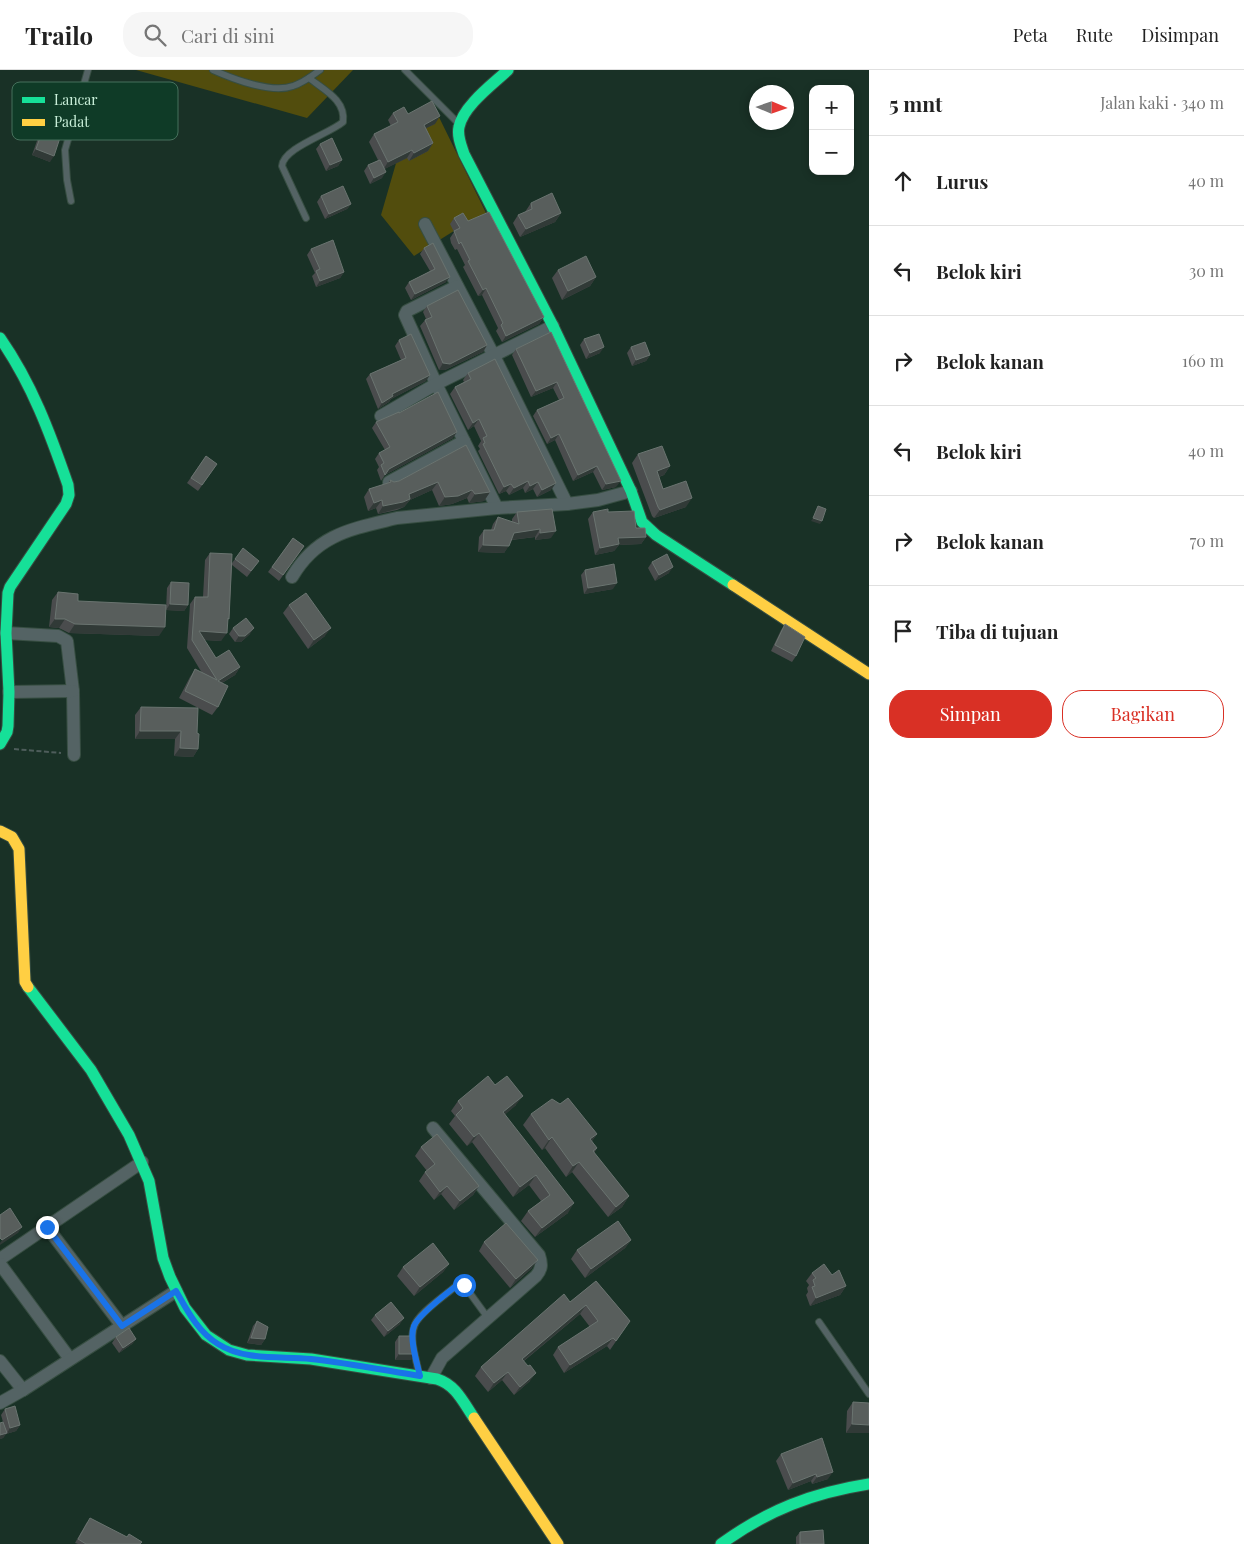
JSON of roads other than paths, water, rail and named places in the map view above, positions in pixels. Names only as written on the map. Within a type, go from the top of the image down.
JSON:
[{"type":"street","points":[[508,70],[470,107],[459,125],[458,136],[464,154],[553,326],[631,491],[642,522],[656,535],[786,618],[869,674]]},
{"type":"street","points":[[425,224],[494,356],[567,504]]},
{"type":"street","points":[[457,286],[405,313],[436,384],[497,508]]},
{"type":"street","points":[[381,416],[436,384],[553,326]]},
{"type":"street","points":[[0,338],[14,358],[46,422],[65,475],[69,495],[66,504],[10,587],[6,604],[9,692],[5,747]]},
{"type":"street","points":[[389,482],[464,441]]},
{"type":"street","points":[[292,577],[308,554],[342,532],[397,518],[497,508],[567,504],[598,500],[631,491]]},
{"type":"street","points":[[6,633],[58,636],[68,641],[73,691],[74,755]]},
{"type":"street","points":[[9,692],[73,691]]},
{"type":"street","points":[[0,831],[12,836],[17,841],[19,849],[25,982],[91,1070],[117,1113],[142,1162],[149,1181],[163,1258],[176,1291],[185,1308],[206,1335],[229,1350],[247,1355],[311,1359],[446,1382],[453,1387],[558,1544]]},
{"type":"street","points":[[425,1377],[442,1358],[536,1276],[541,1271],[542,1263],[539,1255],[433,1128]]},
{"type":"street","points":[[0,1259],[142,1162]]},
{"type":"street","points":[[47,1227],[122,1326]]},
{"type":"street","points":[[0,1264],[70,1359]]},
{"type":"street","points":[[0,1403],[176,1291]]},
{"type":"street","points":[[0,1361],[23,1390]]},
{"type":"street","points":[[720,1544],[774,1509],[823,1492],[869,1484]]},
{"type":"lane","points":[[213,70],[270,88],[292,87],[320,70]]},
{"type":"lane","points":[[405,70],[459,125]]},
{"type":"lane","points":[[306,218],[282,166],[282,161],[289,152],[344,122],[340,102],[309,78]]},
{"type":"lane","points":[[68,140],[65,150],[66,180],[71,201]]},
{"type":"lane","points":[[425,1377],[414,1344],[413,1327],[422,1316],[458,1284],[464,1285],[488,1318]]},
{"type":"lane","points":[[818,1322],[869,1394]]}]
